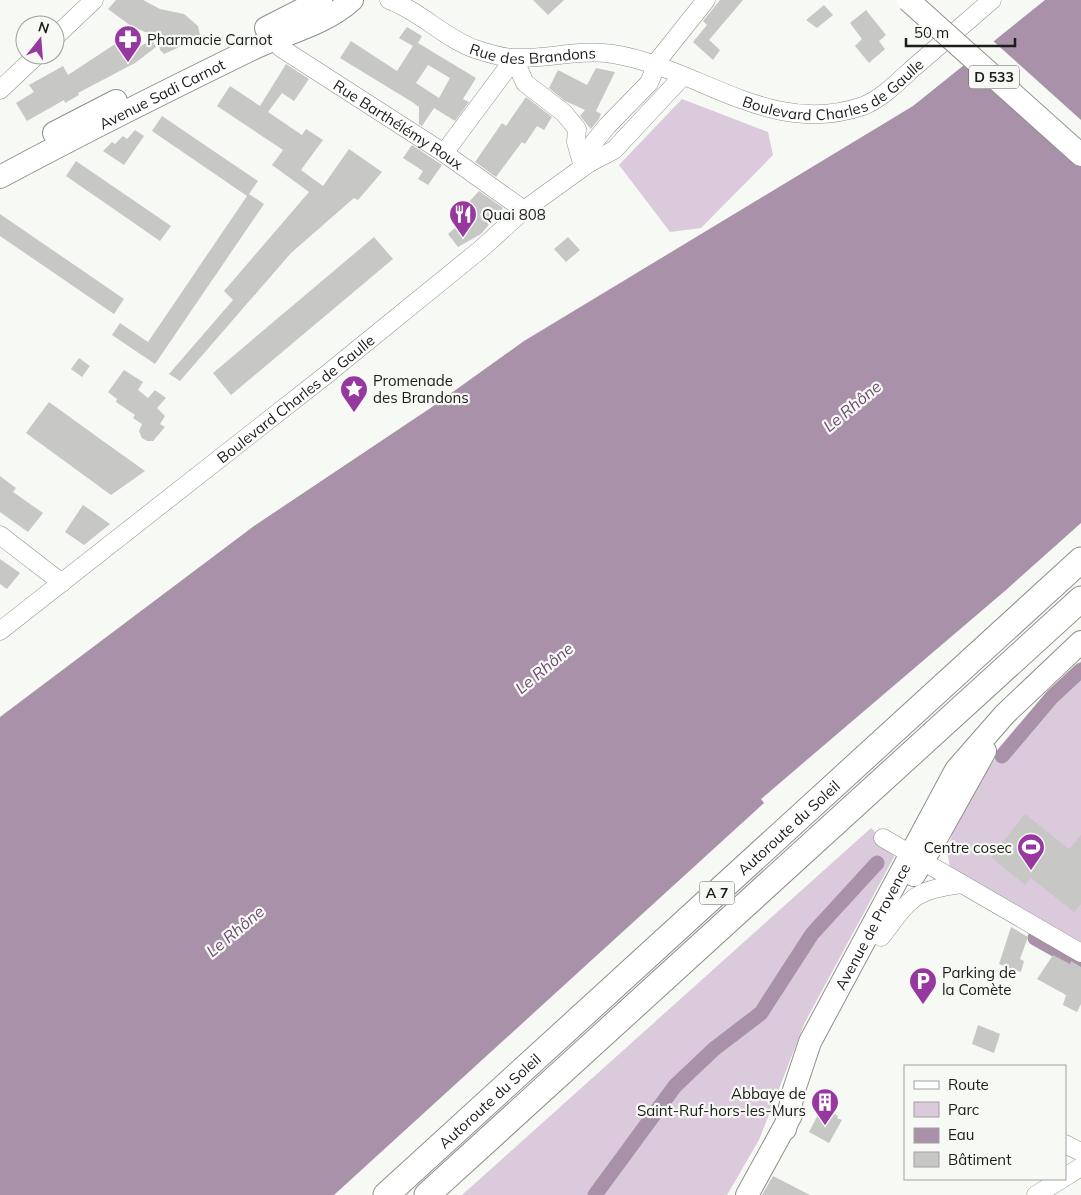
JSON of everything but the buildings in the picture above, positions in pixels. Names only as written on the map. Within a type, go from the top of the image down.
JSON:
[{"type":"highway","name":"Autoroute du Soleil","points":[[386,1195],[1081,560]]},
{"type":"highway","name":"Autoroute du Soleil","points":[[427,1195],[1081,599]]},
{"type":"main road","name":"Avenue Sadi Carnot","points":[[0,164],[84,116],[241,42],[321,0]]},
{"type":"main road","name":"Avenue Sadi Carnot","points":[[0,177],[273,39],[340,11],[352,0]]},
{"type":"main road","name":"D 533","points":[[908,0],[1081,155]]},
{"type":"main road","name":"D 533","points":[[929,0],[1081,135]]},
{"type":"main road","name":"Avenue de Provence","points":[[747,1195],[785,1129],[834,1027],[881,937],[956,770],[1005,714],[1081,642]]},
{"type":"main road","name":"Avenue de Provence","points":[[785,1129],[794,1090],[810,1042],[916,857]]},
{"type":"street","points":[[65,28],[94,0]]},
{"type":"street","name":"Rue des Brandons","points":[[389,0],[412,8],[473,48],[514,58],[597,52],[614,54],[657,67]]},
{"type":"street","points":[[586,165],[586,158],[594,142],[649,83],[670,43],[706,0]]},
{"type":"street","name":"Boulevard Charles de Gaulle","points":[[657,67],[770,110],[811,114],[841,112],[866,105],[888,90],[992,0]]},
{"type":"street","name":"Rue Barthélémy Roux","points":[[273,39],[276,44],[302,62],[444,153],[524,210]]},
{"type":"street","points":[[444,153],[514,58],[525,83],[564,113],[577,129],[576,142],[586,165]]},
{"type":"street","points":[[0,90],[26,65]]},
{"type":"street","name":"Boulevard Charles de Gaulle","points":[[0,631],[326,375],[481,249],[524,210],[586,165],[619,146],[683,76]]},
{"type":"street","points":[[0,535],[62,583]]},
{"type":"street","points":[[883,838],[1081,953]]},
{"type":"street","name":"Avenue de Provence","points":[[881,937],[906,905],[918,894],[928,889],[962,884]]},
{"type":"street","points":[[1066,1144],[1081,1152]]},
{"type":"street","points":[[1066,1176],[1081,1167]]},
{"type":"street","points":[[1036,1195],[1060,1180]]},
{"type":"green space","points":[[682,99],[768,132],[773,155],[701,228],[670,232],[619,165]]},
{"type":"green space","points":[[1081,661],[1081,942],[950,867],[947,851],[952,835],[981,775]]},
{"type":"green space","points":[[871,828],[884,840],[894,857],[805,1022],[759,1140],[727,1195],[462,1195]]},
{"type":"water","name":"Le Rhône","points":[[1045,0],[1081,0],[1081,523],[1006,590],[761,799],[764,803],[334,1195],[0,1195],[0,717],[254,526],[429,409],[524,341],[913,106]]},
{"type":"pier","points":[[992,40],[1081,120],[1081,166],[964,62]]},
{"type":"waterway","points":[[1002,756],[1052,697],[1081,670]]},
{"type":"waterway","points":[[595,1195],[675,1086],[714,1049],[761,1013],[812,934],[877,863]]},
{"type":"waterway","points":[[1035,938],[1081,964]]},
{"type":"place","name":"Pharmacie Carnot","points":[[128,63]]},
{"type":"place","name":"Quai 808","points":[[463,238]]},
{"type":"place","name":"Promenade des Brandons","points":[[354,413]]},
{"type":"place","name":"Centre cosec","points":[[1031,871]]},
{"type":"place","name":"Parking de la Comète","points":[[923,1005]]},
{"type":"place","name":"Abbaye de Saint-Ruf-hors-les-Murs","points":[[825,1126]]}]
